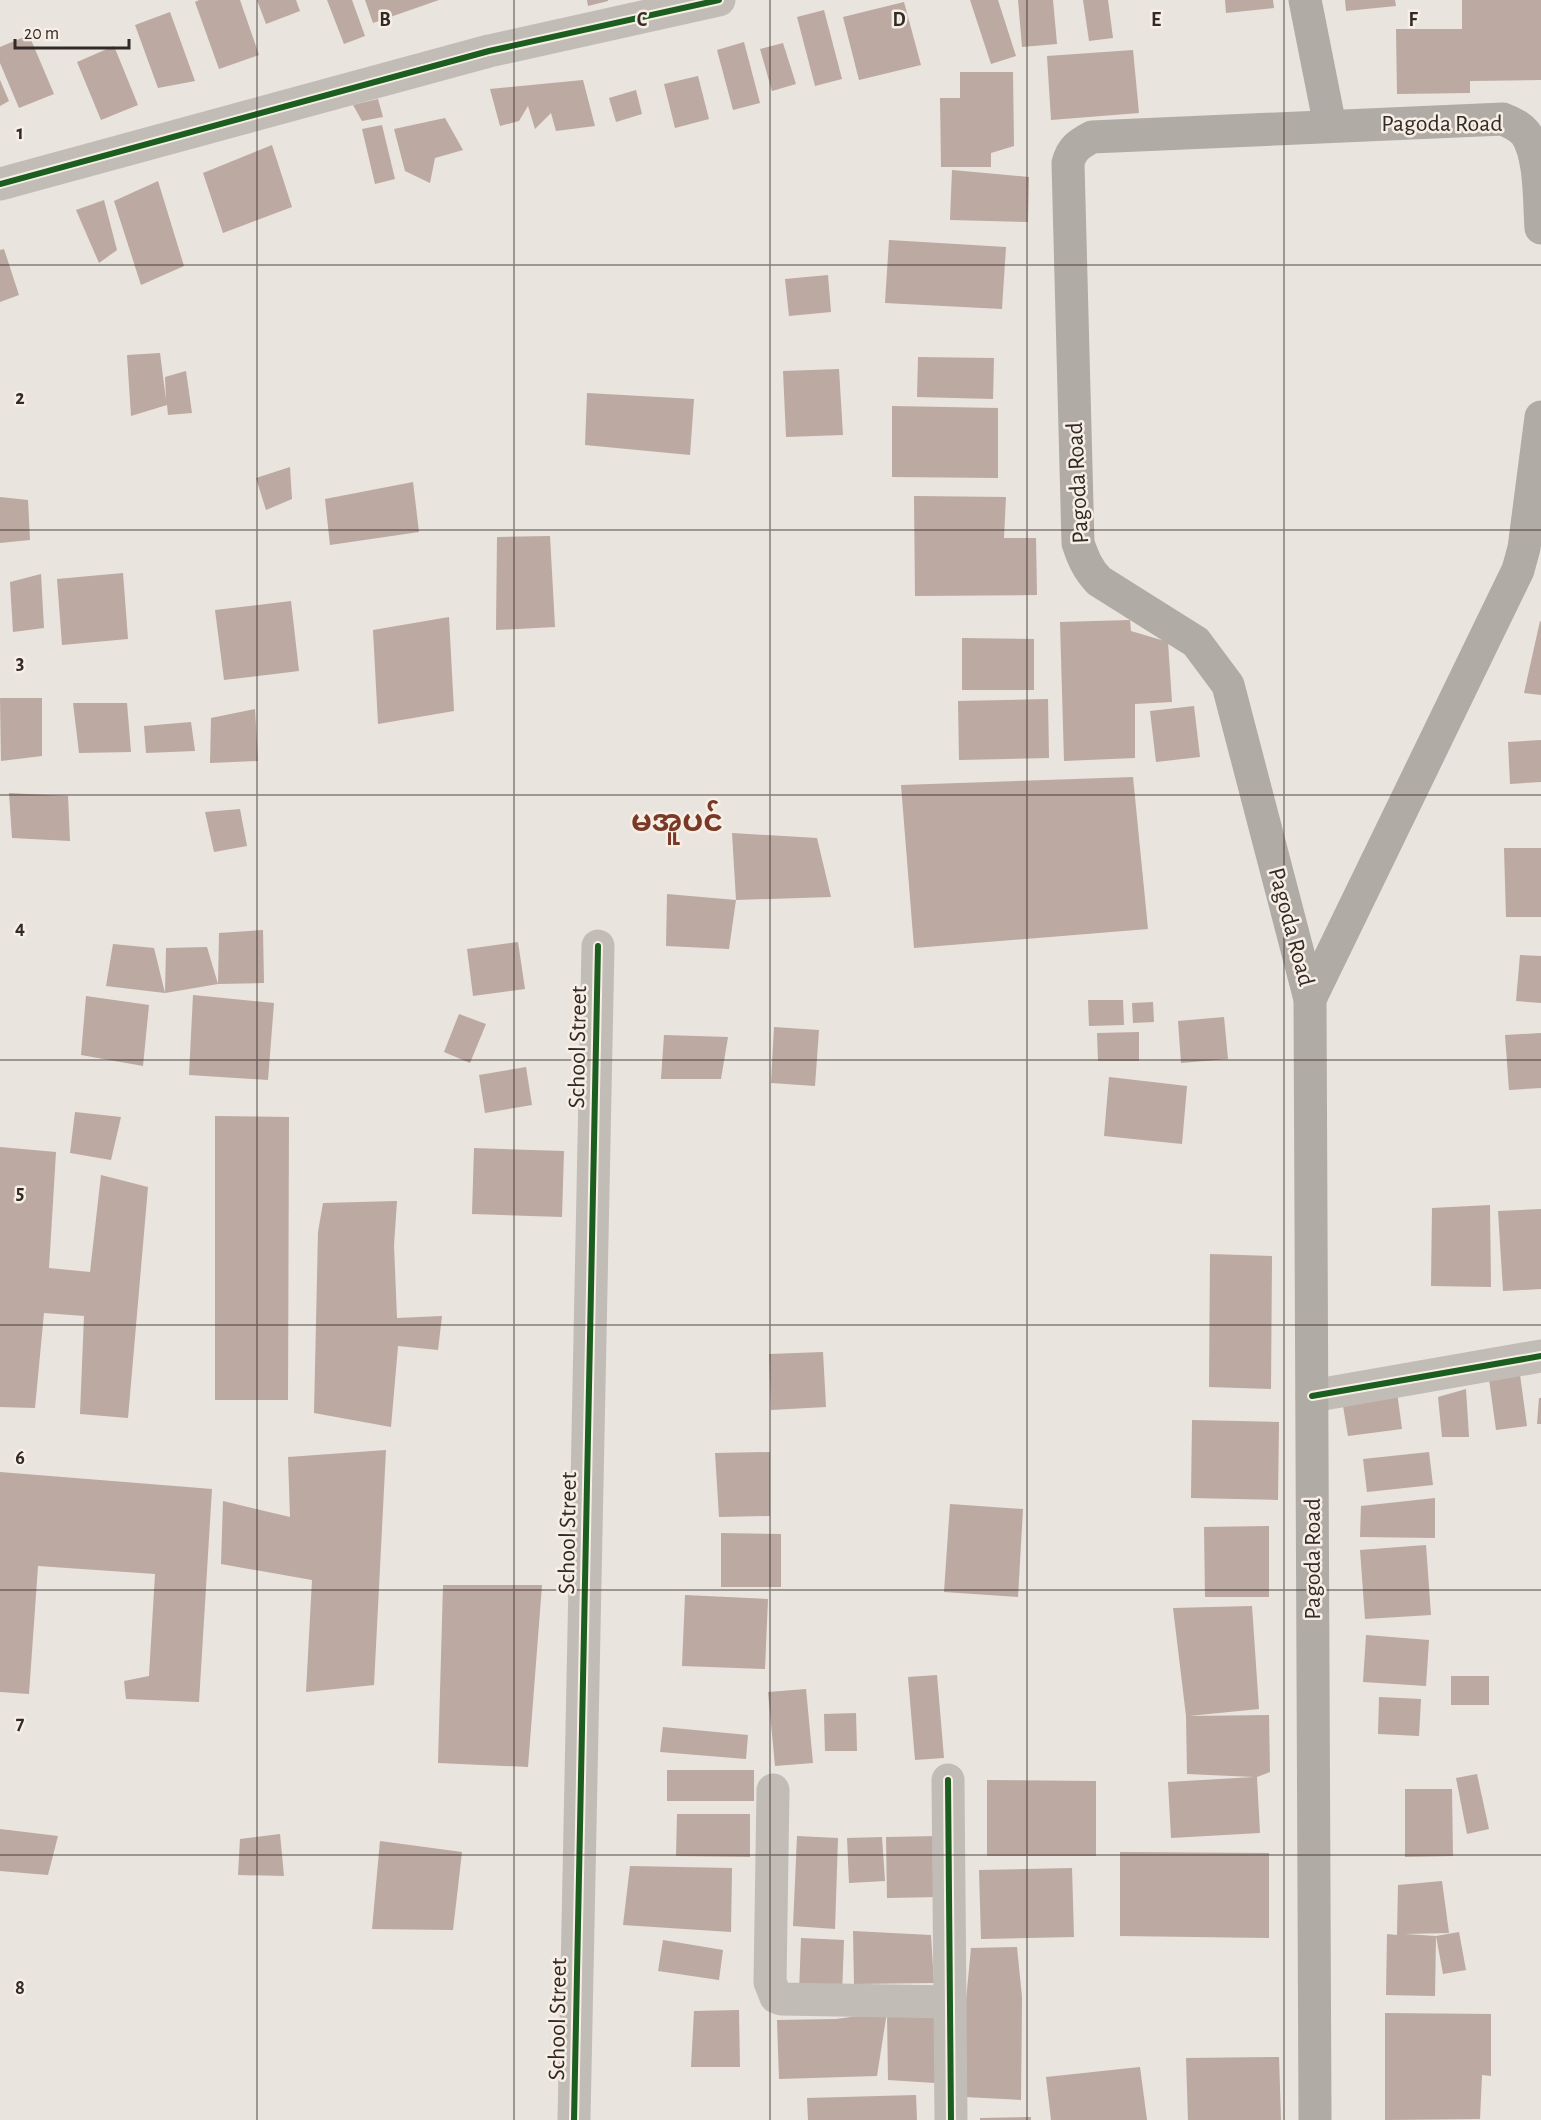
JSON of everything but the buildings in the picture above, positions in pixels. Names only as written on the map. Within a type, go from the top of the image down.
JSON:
[{"type":"main road","points":[[1305,0],[1330,126]]},
{"type":"main road","name":"Pagoda Road","points":[[1315,2120],[1310,999],[1228,685],[1196,642],[1099,581],[1091,573],[1078,543],[1068,163],[1070,154],[1077,145],[1092,137],[1503,119],[1518,125],[1527,135],[1536,164],[1541,228]]},
{"type":"main road","name":"Pagoda Road","points":[[1310,999],[1518,570],[1524,548],[1541,417]]},
{"type":"street","points":[[0,184],[489,51],[719,0]]},
{"type":"street","name":"School Street","points":[[573,2120],[598,946]]},
{"type":"street","points":[[1312,1396],[1541,1356]]},
{"type":"street","points":[[948,1780],[951,2120]]},
{"type":"street","points":[[773,1790],[770,1982],[776,1997],[781,1999],[950,2002]]},
{"type":"cycle path","points":[[0,184],[489,51],[719,0]]},
{"type":"cycle path","points":[[574,2120],[598,946]]},
{"type":"cycle path","points":[[1312,1396],[1541,1356]]},
{"type":"cycle path","points":[[948,1780],[951,2120]]},
{"type":"district","name":"မအူပင်","points":[[677,822]]}]
